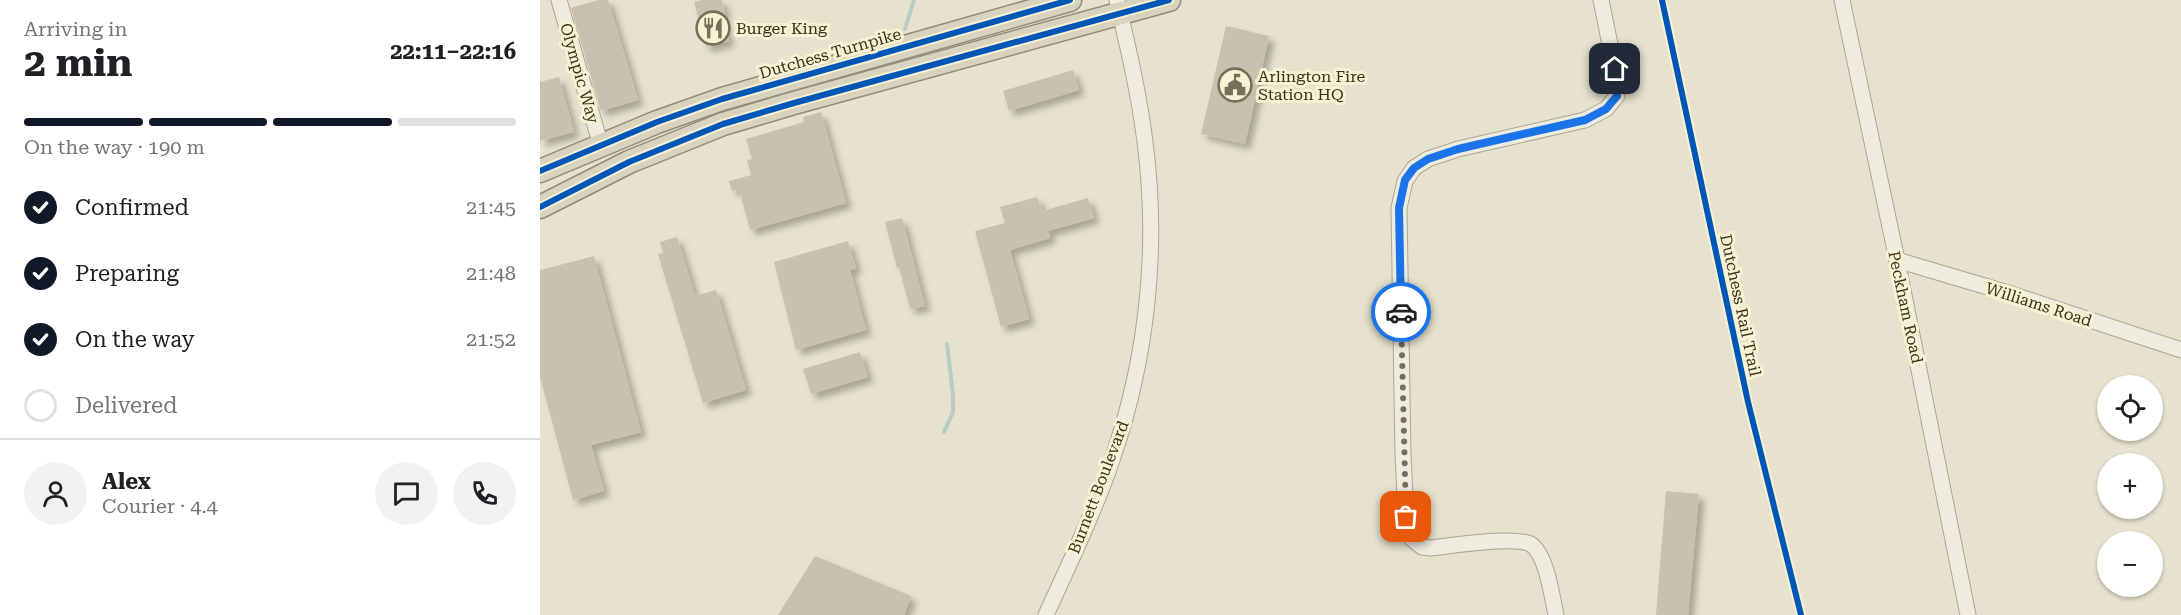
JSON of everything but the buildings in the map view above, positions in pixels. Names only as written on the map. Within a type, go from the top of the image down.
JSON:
[{"type":"highway","name":"Dutchess Turnpike","points":[[540,171],[678,114],[733,95],[1070,0]]},
{"type":"highway","points":[[540,207],[629,162],[723,124],[1118,6],[1168,0]]},
{"type":"street","name":"Olympic Way","points":[[559,0],[601,146]]},
{"type":"street","points":[[1556,615],[1546,571],[1537,551],[1531,544],[1513,540],[1431,548],[1422,547],[1413,539],[1406,517],[1403,455],[1399,208],[1405,180],[1414,168],[1428,159],[1458,149],[1585,120],[1606,109],[1617,96],[1615,69],[1601,0]]},
{"type":"street","name":"Peckham Road","points":[[1842,0],[1968,615]]},
{"type":"street","name":"Burnett Boulevard","points":[[1046,615],[1112,461],[1132,390],[1145,317],[1151,242],[1148,163],[1138,95],[1118,6]]},
{"type":"street","points":[[540,180],[601,146]]},
{"type":"street","name":"Williams Road","points":[[1897,260],[2008,293],[2181,350]]},
{"type":"waterway","points":[[905,29],[914,0]]},
{"type":"waterway","points":[[944,432],[953,412],[947,344]]},
{"type":"cycle path","points":[[540,171],[657,122],[722,99],[1070,0]]},
{"type":"cycle path","points":[[540,207],[629,162],[723,124],[1169,0]]},
{"type":"cycle path","name":"Dutchess Rail Trail","points":[[1662,0],[1748,402],[1801,615]]},
{"type":"way so far","points":[[1401,312],[1406,517]]},
{"type":"place","name":"Burger King","points":[[713,28]]},
{"type":"place","name":"Arlington Fire Station HQ","points":[[1235,85]]},
{"type":"route","points":[[1401,312],[1399,208],[1405,180],[1414,168],[1428,159],[1458,149],[1585,120],[1606,109],[1617,96],[1615,69]]}]
